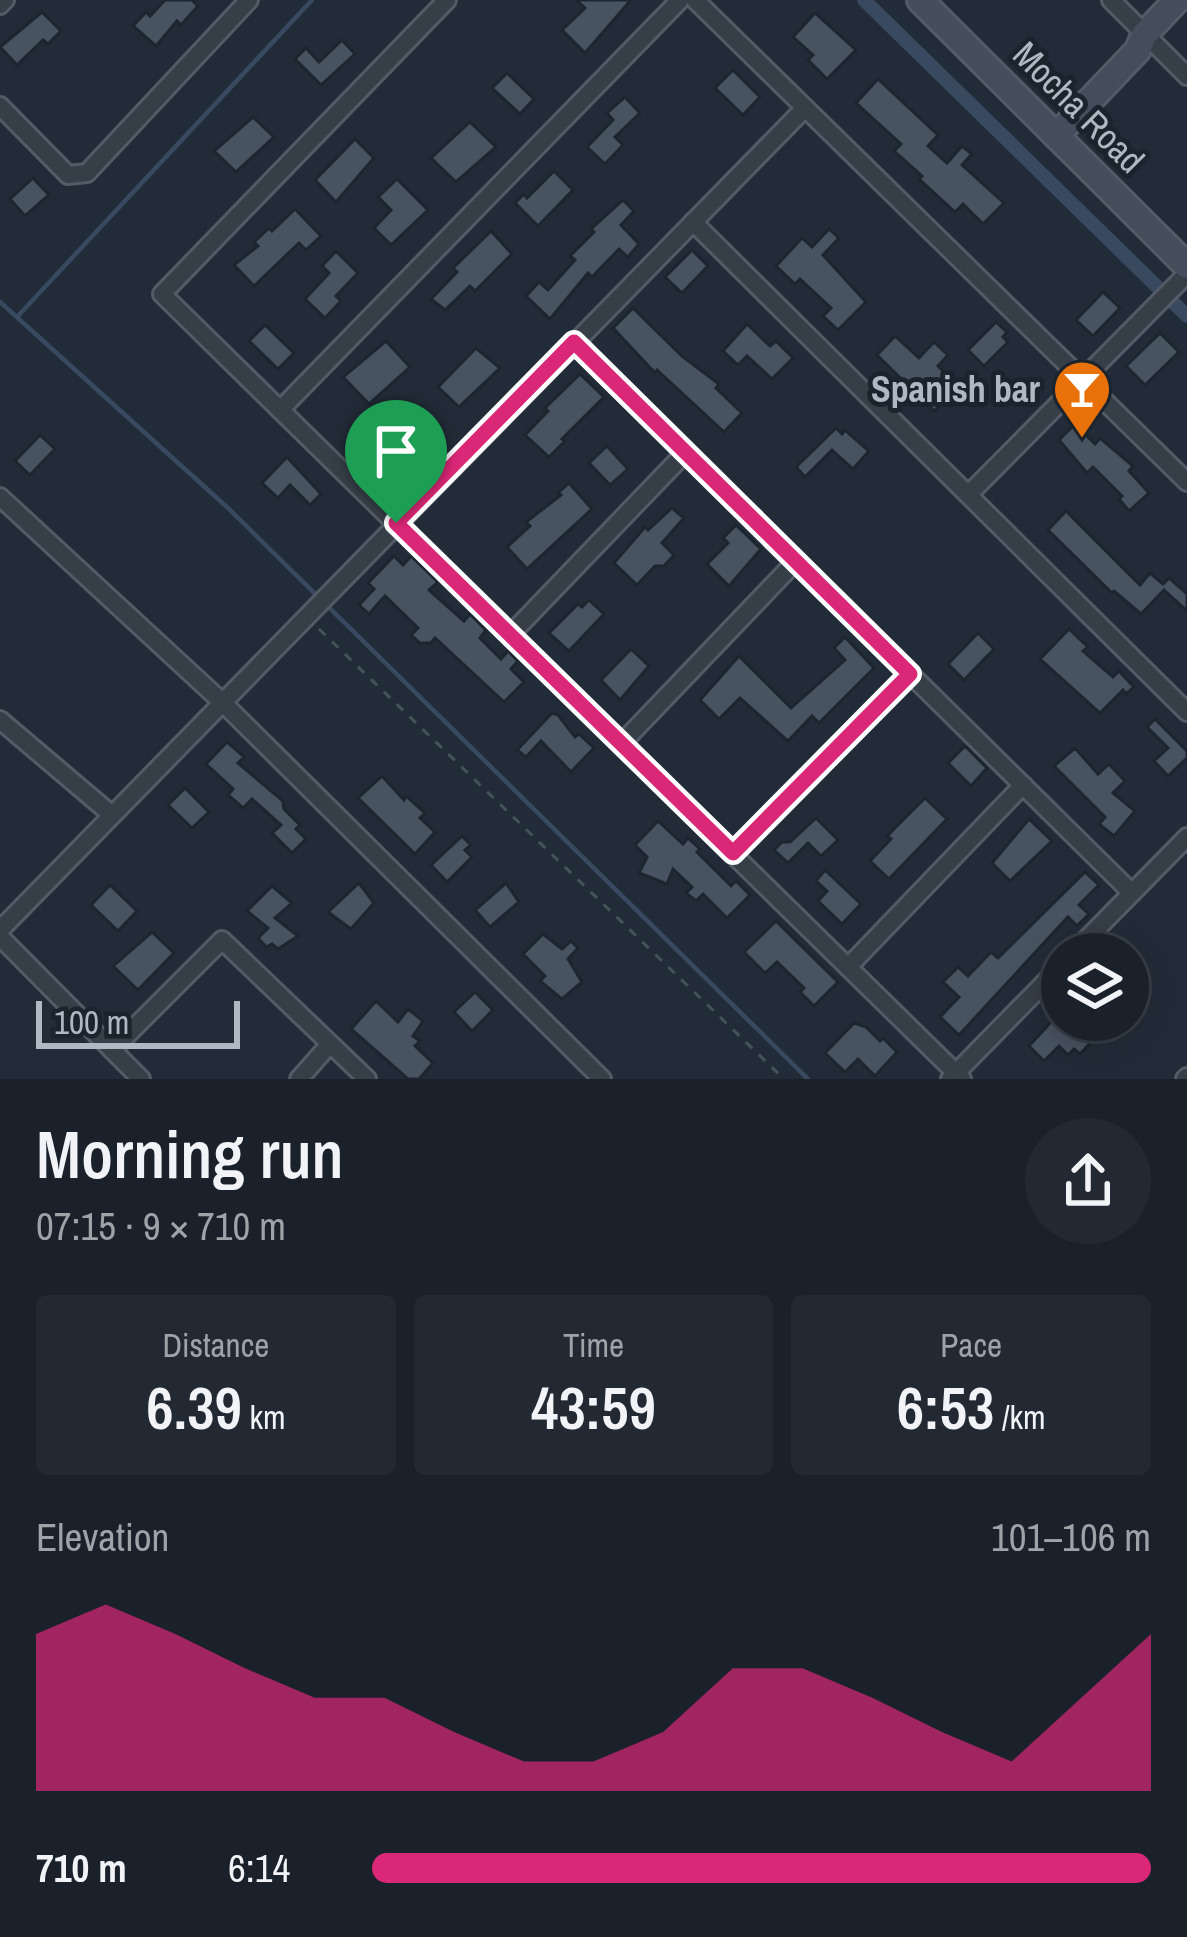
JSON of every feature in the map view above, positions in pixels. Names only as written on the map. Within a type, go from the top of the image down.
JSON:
[{"type":"street","points":[[0,106],[68,175],[87,173],[249,0]]},
{"type":"street","points":[[447,0],[162,294],[956,1077],[1041,987]]},
{"type":"street","points":[[280,410],[680,0]]},
{"type":"street","points":[[695,0],[1187,482]]},
{"type":"street","name":"Mocha Road","points":[[920,0],[1184,274]]},
{"type":"street","points":[[1111,0],[1145,43],[1187,76]]},
{"type":"street","points":[[1056,136],[1145,43],[1177,0]]},
{"type":"street","points":[[1145,43],[1187,10]]},
{"type":"street","points":[[141,1079],[0,933],[305,615],[804,110]]},
{"type":"street","points":[[693,222],[1187,712]]},
{"type":"street","points":[[969,494],[1184,274]]},
{"type":"street","points":[[574,342],[1132,893]]},
{"type":"street","points":[[510,635],[686,452]]},
{"type":"street","points":[[0,497],[222,702],[602,1079]]},
{"type":"street","points":[[621,744],[796,561]]},
{"type":"street","points":[[733,853],[910,674]]},
{"type":"street","points":[[1,722],[112,815]]},
{"type":"street","points":[[848,967],[1023,785]]},
{"type":"street","points":[[1093,933],[1187,837]]},
{"type":"street","points":[[112,1050],[222,940],[367,1079]]},
{"type":"street","points":[[299,1079],[330,1044]]},
{"type":"path","points":[[305,615],[784,1079]]},
{"type":"building","points":[[165,0],[192,0],[198,6],[181,25],[177,21],[156,46],[133,26]]},
{"type":"building","points":[[576,0],[631,0],[585,53],[562,30],[585,8]]},
{"type":"building","points":[[42,12],[61,31],[48,44],[43,40],[17,65],[0,47]]},
{"type":"building","points":[[815,13],[856,50],[827,79],[808,60],[813,55],[793,37]]},
{"type":"building","points":[[342,40],[355,54],[321,85],[295,59],[306,48],[319,62]]},
{"type":"building","points":[[733,70],[760,97],[743,115],[715,88]]},
{"type":"building","points":[[507,73],[534,99],[520,114],[492,88]]},
{"type":"building","points":[[878,79],[938,135],[928,146],[947,163],[962,146],[972,154],[962,165],[1004,203],[983,224],[963,204],[955,212],[919,179],[922,176],[894,151],[901,144],[856,103]]},
{"type":"building","points":[[625,97],[640,113],[615,137],[623,145],[605,164],[587,147],[613,120],[607,113]]},
{"type":"building","points":[[253,117],[274,137],[236,172],[214,151]]},
{"type":"building","points":[[470,122],[496,147],[456,182],[431,158]]},
{"type":"building","points":[[355,139],[374,158],[336,202],[315,180]]},
{"type":"building","points":[[554,171],[573,190],[538,226],[515,203],[524,194],[527,198]]},
{"type":"building","points":[[33,178],[49,195],[25,216],[10,199]]},
{"type":"building","points":[[397,179],[428,210],[391,245],[374,228],[391,210],[378,197]]},
{"type":"building","points":[[623,200],[634,211],[621,225],[639,244],[628,257],[619,249],[592,277],[588,273],[550,319],[526,296],[539,282],[548,290],[575,260],[570,256],[594,232],[591,229]]},
{"type":"building","points":[[295,209],[321,236],[306,250],[299,243],[254,286],[234,265]]},
{"type":"building","points":[[829,229],[839,238],[823,255],[866,302],[838,330],[823,316],[831,308],[800,279],[795,284],[776,266],[802,238],[812,247]]},
{"type":"building","points":[[491,231],[512,254],[475,291],[470,286],[445,310],[431,299],[457,272],[453,268]]},
{"type":"building","points":[[692,250],[708,266],[682,293],[665,277]]},
{"type":"building","points":[[336,251],[358,273],[336,296],[341,301],[325,318],[305,299],[329,273],[322,266]]},
{"type":"building","points":[[1103,292],[1120,308],[1093,336],[1076,320]]},
{"type":"building","points":[[633,308],[719,384],[716,388],[742,413],[724,432],[657,370],[655,373],[613,328]]},
{"type":"building","points":[[996,322],[1007,332],[1003,337],[1008,342],[984,366],[968,350]]},
{"type":"building","points":[[747,324],[770,346],[776,341],[793,358],[772,379],[747,356],[738,365],[723,351]]},
{"type":"building","points":[[265,325],[294,353],[278,369],[249,341]]},
{"type":"building","points":[[1160,333],[1179,352],[1145,385],[1126,366]]},
{"type":"building","points":[[895,336],[919,358],[934,342],[948,355],[938,366],[959,388],[934,411],[877,355]]},
{"type":"building","points":[[386,341],[410,367],[369,404],[343,377]]},
{"type":"building","points":[[476,348],[500,368],[459,407],[438,387]]},
{"type":"building","points":[[580,374],[604,397],[549,457],[525,435]]},
{"type":"building","points":[[1075,424],[1095,444],[1100,438],[1133,466],[1129,471],[1149,493],[1129,511],[1119,499],[1122,496],[1093,467],[1087,473],[1059,440]]},
{"type":"building","points":[[836,428],[869,451],[853,469],[832,450],[805,477],[796,467]]},
{"type":"building","points":[[40,435],[55,449],[30,475],[15,461]]},
{"type":"building","points":[[607,446],[628,469],[610,485],[589,463]]},
{"type":"building","points":[[287,457],[321,494],[310,505],[290,485],[278,498],[262,483]]},
{"type":"building","points":[[569,483],[592,509],[527,569],[507,547],[530,526],[526,522]]},
{"type":"building","points":[[672,508],[684,518],[662,543],[674,555],[637,585],[614,563],[645,527],[648,530]]},
{"type":"building","points":[[1066,511],[1140,585],[1150,573],[1163,584],[1169,578],[1187,594],[1187,611],[1164,590],[1141,614],[1112,593],[1048,530]]},
{"type":"building","points":[[736,525],[761,549],[729,586],[707,564],[728,543],[723,538]]},
{"type":"building","points":[[394,556],[403,565],[411,556],[438,582],[429,590],[464,621],[470,614],[486,630],[480,638],[501,659],[508,651],[518,661],[511,669],[524,682],[504,702],[435,638],[420,643],[411,635],[418,628],[385,596],[369,614],[359,605],[374,589],[368,583]]},
{"type":"building","points":[[589,600],[604,614],[569,651],[549,633],[578,604],[582,607]]},
{"type":"building","points":[[1069,629],[1088,647],[1083,651],[1113,677],[1119,671],[1134,687],[1126,694],[1123,690],[1100,713],[1040,659]]},
{"type":"building","points":[[978,633],[994,649],[964,680],[948,664]]},
{"type":"building","points":[[845,637],[874,668],[819,723],[812,716],[788,741],[740,698],[719,719],[700,700],[739,656],[791,708],[845,660],[834,648]]},
{"type":"building","points":[[631,649],[649,666],[620,700],[601,680]]},
{"type":"building","points":[[552,713],[575,737],[579,734],[594,748],[571,772],[541,741],[526,757],[517,750]]},
{"type":"building","points":[[1155,719],[1187,751],[1187,758],[1168,776],[1154,761],[1168,748],[1147,727]]},
{"type":"building","points":[[227,742],[244,757],[238,763],[283,801],[284,809],[300,825],[296,829],[306,839],[292,853],[272,833],[281,825],[252,799],[243,808],[228,795],[233,789],[206,764]]},
{"type":"building","points":[[965,746],[987,768],[971,786],[948,763]]},
{"type":"building","points":[[1075,748],[1098,774],[1109,764],[1125,781],[1113,793],[1135,811],[1114,836],[1099,824],[1105,817],[1054,766]]},
{"type":"building","points":[[382,776],[404,800],[406,796],[425,813],[420,818],[435,832],[415,854],[358,798]]},
{"type":"building","points":[[185,788],[209,812],[192,828],[168,805]]},
{"type":"building","points":[[925,798],[947,819],[889,879],[870,861],[891,839],[887,836]]},
{"type":"building","points":[[816,818],[838,840],[821,856],[808,843],[788,863],[774,850]]},
{"type":"building","points":[[1029,819],[1052,841],[1010,881],[992,863]]},
{"type":"building","points":[[658,821],[683,844],[688,838],[731,886],[736,881],[750,895],[727,918],[703,894],[696,901],[686,893],[692,887],[673,869],[667,884],[639,873],[647,857],[635,845]]},
{"type":"building","points":[[462,836],[471,845],[465,850],[472,857],[447,882],[431,865]]},
{"type":"building","points":[[825,870],[861,904],[842,924],[818,901],[827,891],[816,881]]},
{"type":"building","points":[[1085,872],[1099,885],[1079,905],[1089,914],[1077,926],[1068,917],[1053,933],[1041,933],[1041,946],[959,1035],[940,1017],[959,997],[943,982],[958,967],[968,976],[991,952],[998,958]]},
{"type":"building","points":[[359,883],[374,903],[351,929],[328,912]]},
{"type":"building","points":[[506,883],[519,902],[490,927],[475,910]]},
{"type":"building","points":[[110,885],[137,911],[118,931],[91,905]]},
{"type":"building","points":[[272,886],[292,903],[275,918],[298,936],[278,949],[272,944],[266,947],[258,938],[268,928],[247,911]]},
{"type":"building","points":[[776,921],[838,982],[814,1006],[800,992],[804,988],[777,962],[765,973],[744,952]]},
{"type":"building","points":[[152,932],[174,953],[138,990],[113,966]]},
{"type":"building","points":[[543,934],[562,949],[571,941],[578,948],[568,959],[582,982],[562,999],[540,981],[545,976],[523,954]]},
{"type":"building","points":[[475,992],[493,1010],[472,1031],[454,1012]]},
{"type":"building","points":[[376,1001],[398,1022],[408,1009],[423,1021],[413,1036],[420,1041],[415,1046],[433,1063],[419,1079],[408,1079],[351,1029]]},
{"type":"building","points":[[854,1023],[880,1041],[883,1038],[897,1052],[875,1076],[858,1059],[845,1072],[825,1053]]},
{"type":"building","points":[[1041,1033],[1041,1041],[1092,1041],[1080,1054],[1074,1049],[1068,1055],[1059,1046],[1044,1061],[1029,1046]]},
{"type":"waterway","points":[[17,317],[312,0]]},
{"type":"waterway","points":[[864,0],[1187,316]]},
{"type":"waterway","points":[[0,302],[228,508],[808,1079]]},
{"type":"place","name":"Spanish bar","points":[[1082,440]]},
{"type":"route","points":[[574,342],[910,674],[733,853],[396,523],[574,342]]}]
